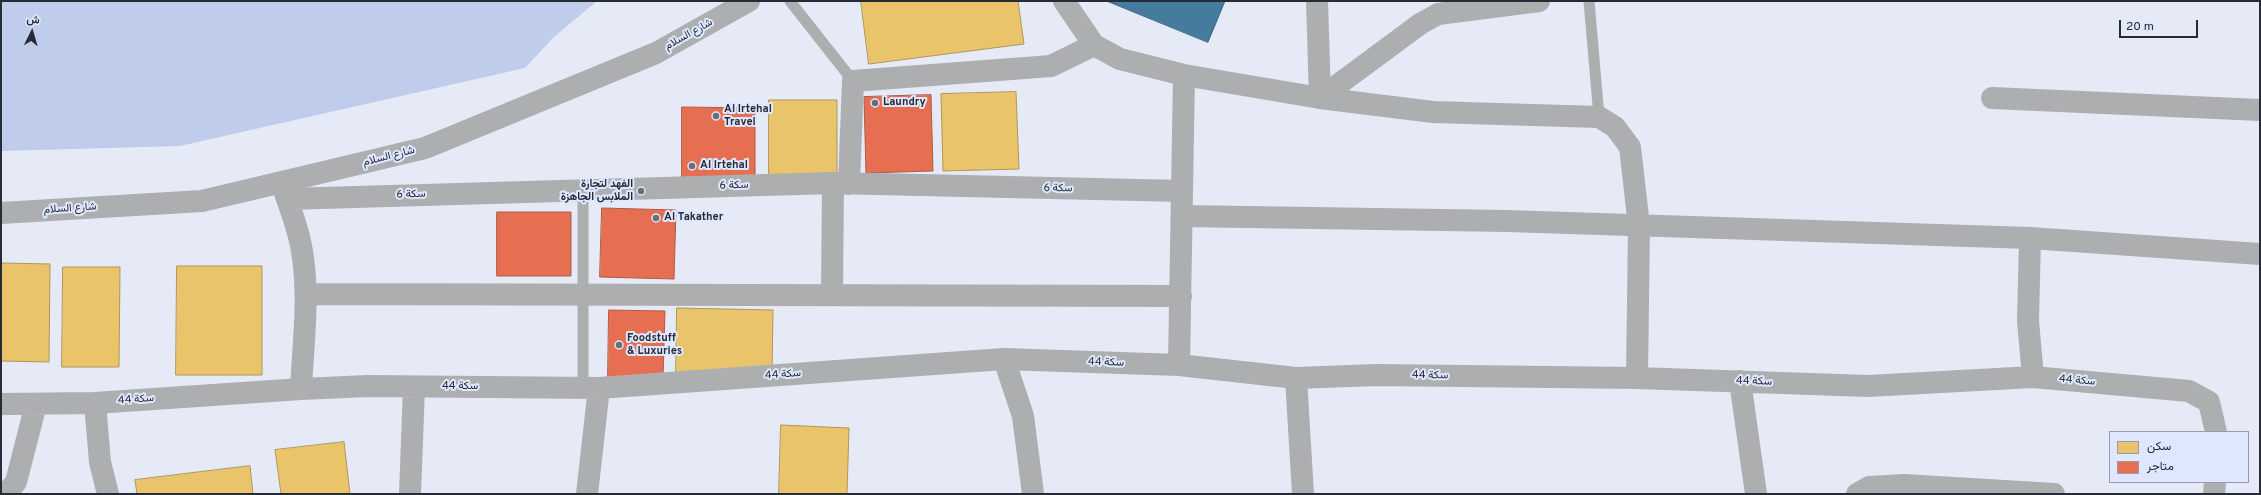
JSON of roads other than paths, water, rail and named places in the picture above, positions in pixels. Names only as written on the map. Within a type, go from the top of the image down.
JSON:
[{"type":"street","name":"شارع السلام","points":[[1,213],[202,201],[284,191],[425,148],[656,54],[749,1]]},
{"type":"street","points":[[1064,1],[1094,45],[1120,59],[1184,75],[1320,98],[1432,112],[1599,117],[1615,127],[1630,147],[1639,226],[1637,378]]},
{"type":"street","points":[[1317,1],[1320,98]]},
{"type":"street","points":[[1320,98],[1420,24],[1438,14],[1539,1]]},
{"type":"street","points":[[832,295],[841,184],[852,81],[1051,66],[1094,45]]},
{"type":"street","points":[[1179,365],[1184,75]]},
{"type":"street","points":[[1992,98],[2260,110]]},
{"type":"street","name":"سكة 6","points":[[284,191],[582,190],[841,184],[1182,191]]},
{"type":"street","points":[[284,191],[296,222],[303,256],[306,294],[300,389]]},
{"type":"street","points":[[1182,216],[1639,226],[2030,238],[2260,254]]},
{"type":"street","points":[[2030,238],[2028,321],[2033,377]]},
{"type":"street","points":[[306,294],[1181,296]]},
{"type":"street","points":[[1004,359],[1023,416],[1033,494]]},
{"type":"street","name":"سكة 44","points":[[1,404],[95,403],[300,389],[414,387],[591,388],[1004,359],[1179,365],[1296,378],[1376,375],[1637,378],[1868,386],[2033,377],[2189,391],[2209,402],[2216,431]]},
{"type":"street","points":[[1296,378],[1303,494]]},
{"type":"street","points":[[1740,381],[1756,494]]},
{"type":"street","points":[[410,494],[414,387]]},
{"type":"street","points":[[587,494],[591,388]]},
{"type":"street","points":[[95,403],[100,462],[108,494]]},
{"type":"street","points":[[6,494],[16,482],[36,404]]},
{"type":"street","points":[[2214,494],[2215,483]]},
{"type":"street","points":[[1857,494],[1869,488],[1904,485],[2054,494]]},
{"type":"lane","points":[[790,1],[852,81]]},
{"type":"lane","points":[[1588,1],[1599,117]]},
{"type":"lane","points":[[582,190],[582,294],[591,388]]},
{"type":"place","name":"Laundry","points":[[875,103]]},
{"type":"place","name":"Al Irtehal Travel","points":[[716,116]]},
{"type":"place","name":"Al Irtehal","points":[[692,166]]},
{"type":"place","name":"الفهد لتجارة الملابس الجاهزة","points":[[641,191]]},
{"type":"place","name":"Al Takather","points":[[656,218]]},
{"type":"place","name":"Foodstuff & Luxuries","points":[[619,345]]}]
